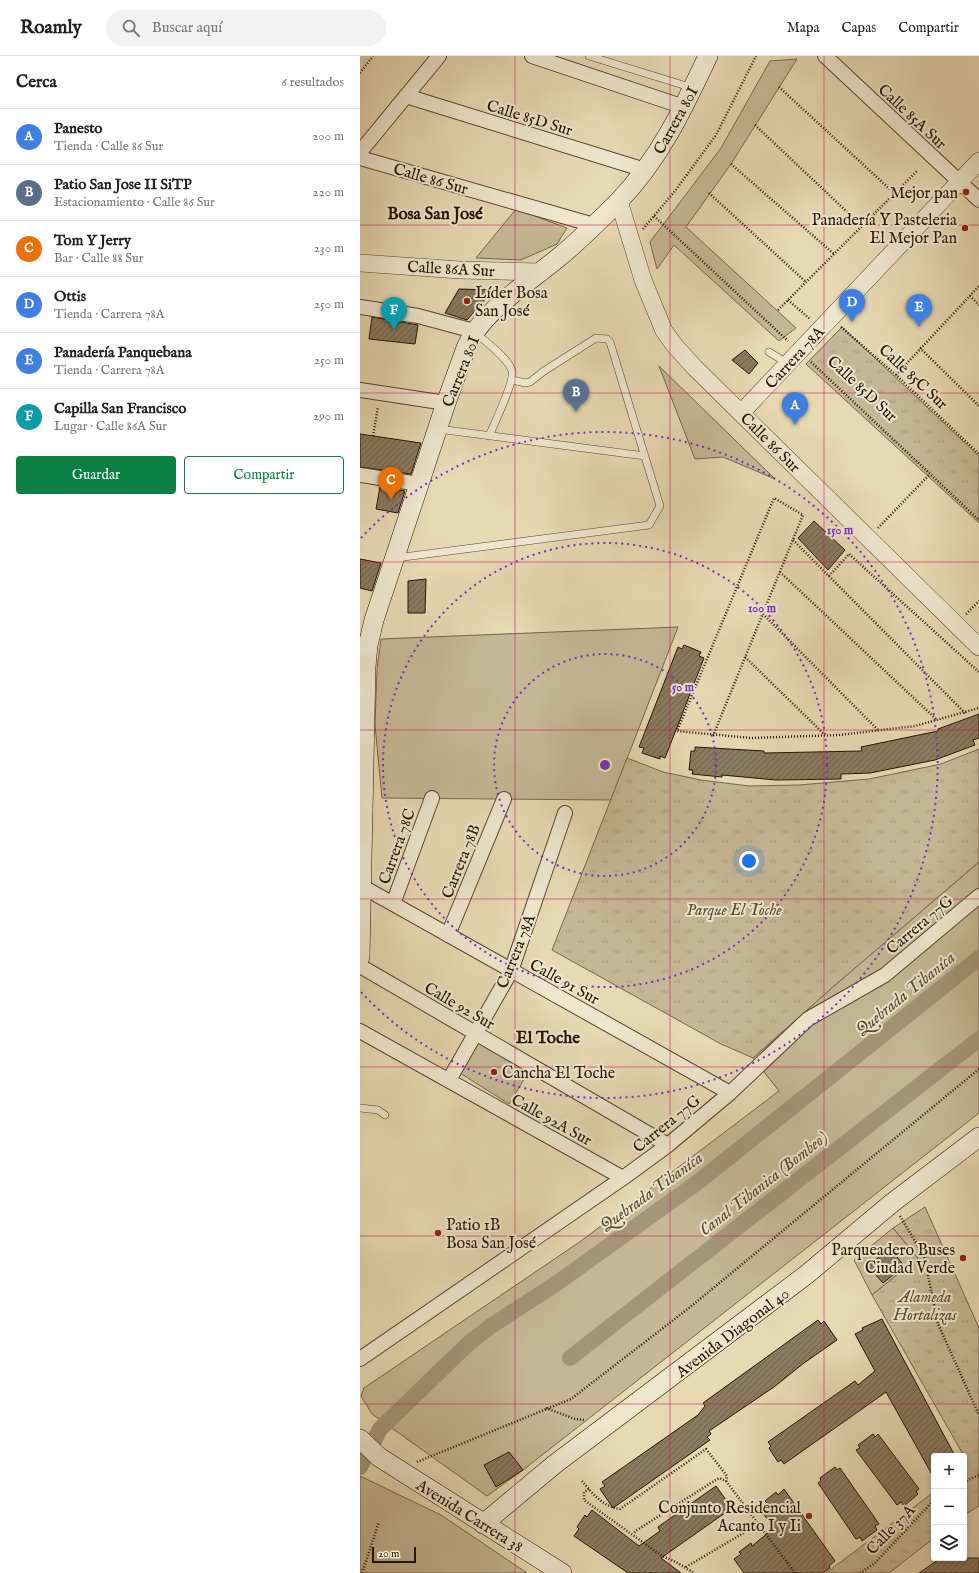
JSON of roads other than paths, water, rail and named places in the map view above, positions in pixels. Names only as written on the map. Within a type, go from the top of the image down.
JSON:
[{"type":"main road","name":"Carrera 80I","points":[[360,958],[363,707],[367,656],[374,620],[446,403],[466,348],[474,331],[500,306],[542,272],[594,225],[619,201],[645,170],[661,149],[684,107],[708,56]]},
{"type":"main road","name":"Avenida Diagonal 40","points":[[483,1524],[555,1464],[806,1276],[892,1203],[979,1137]]},
{"type":"main road","name":"Avenida Carrera 38","points":[[361,1440],[379,1457],[398,1470],[562,1573]]},
{"type":"street","points":[[360,152],[439,56]]},
{"type":"street","points":[[532,56],[684,107]]},
{"type":"street","name":"Calle 85A Sur","points":[[825,56],[979,200]]},
{"type":"street","name":"Calle 85D Sur","points":[[406,96],[645,170]]},
{"type":"street","name":"Calle 86 Sur","points":[[360,158],[594,225]]},
{"type":"street","name":"Carrera 78A","points":[[741,413],[979,161]]},
{"type":"street","name":"Calle 86 Sur","points":[[619,201],[643,280],[664,331],[675,346],[695,368],[979,647]]},
{"type":"street","name":"Calle 86A Sur","points":[[360,263],[460,270],[542,272]]},
{"type":"street","points":[[360,307],[418,316],[474,331]]},
{"type":"street","points":[[360,390],[446,403]]},
{"type":"street","points":[[360,475],[419,484]]},
{"type":"street","name":"Carrera 78C","points":[[393,904],[432,798]]},
{"type":"street","name":"Carrera 78B","points":[[448,935],[504,799]]},
{"type":"street","name":"Carrera 78A","points":[[449,1080],[511,970],[566,813]]},
{"type":"street","name":"Calle 91 Sur","points":[[362,876],[393,904],[730,1094]]},
{"type":"street","name":"Carrera 77G","points":[[360,1359],[623,1178],[668,1145],[730,1094],[808,1019],[885,975],[979,896]]},
{"type":"street","name":"Calle 92 Sur","points":[[360,966],[668,1145]]},
{"type":"street","name":"Calle 92A Sur","points":[[360,1031],[623,1178]]},
{"type":"lane","points":[[589,56],[693,88]]},
{"type":"lane","points":[[474,331],[499,354],[512,370],[512,380],[489,436]]},
{"type":"lane","points":[[394,558],[650,526],[660,506],[610,342],[607,339],[596,338],[544,371],[530,382],[525,384],[512,380]]},
{"type":"lane","points":[[768,352],[793,357]]},
{"type":"lane","points":[[438,429],[644,456]]},
{"type":"lane","points":[[360,1108],[378,1110],[385,1114]]},
{"type":"waterway","name":"Quebrada Tibaníca","points":[[360,1467],[380,1429],[469,1343],[491,1326],[557,1283],[698,1182],[979,958]]},
{"type":"waterway","name":"Canal Tibanica (Bombeo)","points":[[570,1358],[979,1039]]},
{"type":"place","name":"Mejor pan","points":[[966,192]]},
{"type":"place","name":"Panadería Y Pasteleria El Mejor Pan","points":[[965,228]]},
{"type":"place","name":"Líder Bosa San José","points":[[467,301]]},
{"type":"place","name":"Ottis","points":[[852,322]]},
{"type":"place","name":"Panadería Panquebana","points":[[919,327]]},
{"type":"place","name":"Capilla San Francisco","points":[[394,330]]},
{"type":"place","name":"Patio San Jose II SiTP","points":[[576,412]]},
{"type":"place","name":"Panesto","points":[[795,425]]},
{"type":"place","name":"Tom Y Jerry","points":[[391,500]]},
{"type":"place","name":"Cancha El Toche","points":[[494,1072]]},
{"type":"place","name":"Patio 1B Bosa San José","points":[[438,1233]]},
{"type":"place","name":"Parqueadero Buses Ciudad Verde","points":[[963,1258]]},
{"type":"place","name":"Conjunto Residencial Acanto I y Ii","points":[[809,1516]]},
{"type":"district","name":"Bosa San José","points":[[435,213]]},
{"type":"district","name":"El Toche","points":[[548,1037]]},
{"type":"park label","name":"Parque El Toche","points":[[734,909]]},
{"type":"park label","name":"Alameda Hortalizas","points":[[925,1305]]}]
